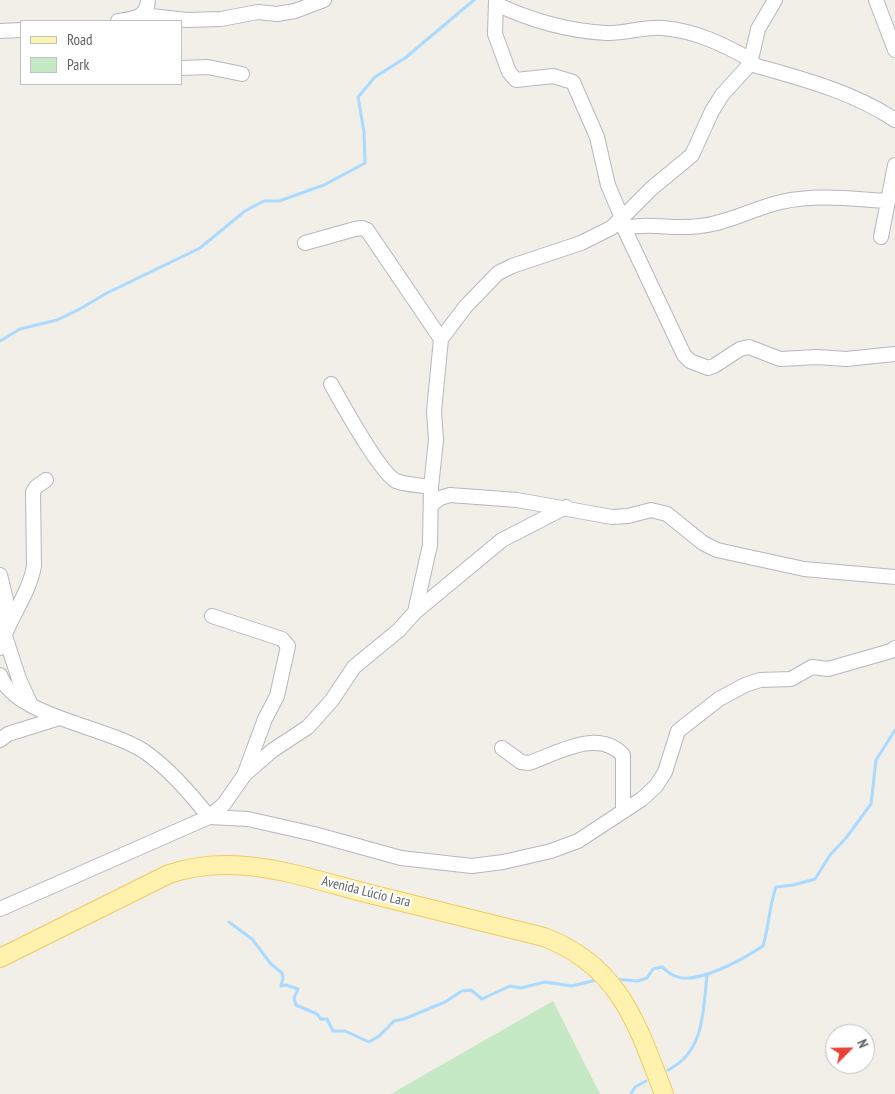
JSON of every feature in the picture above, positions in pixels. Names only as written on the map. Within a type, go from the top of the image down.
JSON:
[{"type":"main road","name":"Avenida Lúcio Lara","points":[[0,958],[169,874],[184,869],[225,864],[274,869],[544,937],[574,950],[600,971],[624,999],[634,1018],[664,1094]]},
{"type":"street","points":[[142,15],[147,8],[148,0]]},
{"type":"street","points":[[122,20],[142,15],[187,20],[221,19],[258,12],[277,14],[295,11],[324,0]]},
{"type":"street","points":[[415,612],[430,545],[431,487],[436,440],[434,411],[441,340],[466,306],[498,273],[512,266],[580,243],[622,223],[652,188],[688,162],[712,111],[722,95],[751,62],[758,29],[775,0]]},
{"type":"street","points":[[876,0],[895,50]]},
{"type":"street","points":[[895,120],[877,108],[830,88],[751,62],[715,40],[690,32],[662,28],[608,33],[575,29],[522,16],[496,2],[495,34],[509,72],[516,80],[552,76],[573,82],[578,90],[597,137],[608,185],[622,223],[684,355],[699,366],[708,368],[740,349],[749,347],[780,359],[817,356],[846,359],[895,354]]},
{"type":"street","points":[[0,31],[20,30]]},
{"type":"street","points":[[182,68],[203,67],[242,74]]},
{"type":"street","points":[[881,237],[895,165]]},
{"type":"street","points":[[622,223],[701,226],[743,216],[780,202],[805,198],[888,201]]},
{"type":"street","points":[[305,243],[355,229],[367,230],[441,340]]},
{"type":"street","points":[[331,384],[350,419],[390,476],[402,483],[431,487]]},
{"type":"street","points":[[0,648],[4,633],[32,576],[33,492],[36,486],[46,480]]},
{"type":"street","points":[[431,505],[440,498],[450,495],[517,500],[566,507],[612,517],[628,516],[651,510],[667,514],[703,543],[717,550],[804,569],[895,577]]},
{"type":"street","points":[[0,909],[209,817],[224,804],[245,774],[273,750],[308,727],[332,700],[354,667],[399,630],[415,612],[508,535],[566,507]]},
{"type":"street","points":[[0,575],[6,600],[2,622],[4,633],[19,679],[32,706]]},
{"type":"street","points":[[212,616],[282,638],[288,646],[277,696],[265,719],[245,774]]},
{"type":"street","points":[[0,676],[3,683],[15,695],[32,706],[59,718],[119,737],[148,754],[190,793],[209,817],[248,819],[314,834],[401,858],[472,866],[502,862],[551,851],[578,841],[642,799],[656,786],[665,772],[678,731],[719,699],[745,684],[760,680],[791,679],[812,667],[828,669],[857,662],[895,648]]},
{"type":"street","points":[[0,740],[10,733],[59,718]]},
{"type":"street","points":[[502,748],[521,762],[529,763],[578,745],[601,742],[614,746],[623,755],[623,810]]},
{"type":"green space","points":[[553,1001],[600,1094],[391,1094]]},
{"type":"waterway","points":[[0,341],[20,329],[57,320],[107,293],[200,248],[245,211],[264,201],[279,201],[324,185],[365,163],[364,132],[358,97],[375,77],[405,58],[474,0]]},
{"type":"waterway","points":[[614,979],[638,981],[647,978],[653,969],[662,967],[673,975],[684,978],[695,977],[720,969],[763,946],[776,887],[815,879],[830,855],[846,838],[871,804],[876,760],[895,730]]},
{"type":"waterway","points":[[229,922],[252,939],[271,964],[282,973],[281,986],[286,985],[298,989],[294,998],[296,1005],[317,1014],[321,1019],[327,1019],[333,1031],[345,1031],[369,1042],[379,1036],[394,1021],[404,1019],[445,1002],[462,991],[471,990],[482,999],[510,986],[521,988],[545,982],[572,986],[596,980]]},
{"type":"waterway","points":[[668,1070],[680,1062],[696,1041],[703,1016],[707,975]]},
{"type":"waterway","points":[[631,1094],[635,1087],[646,1081]]}]
